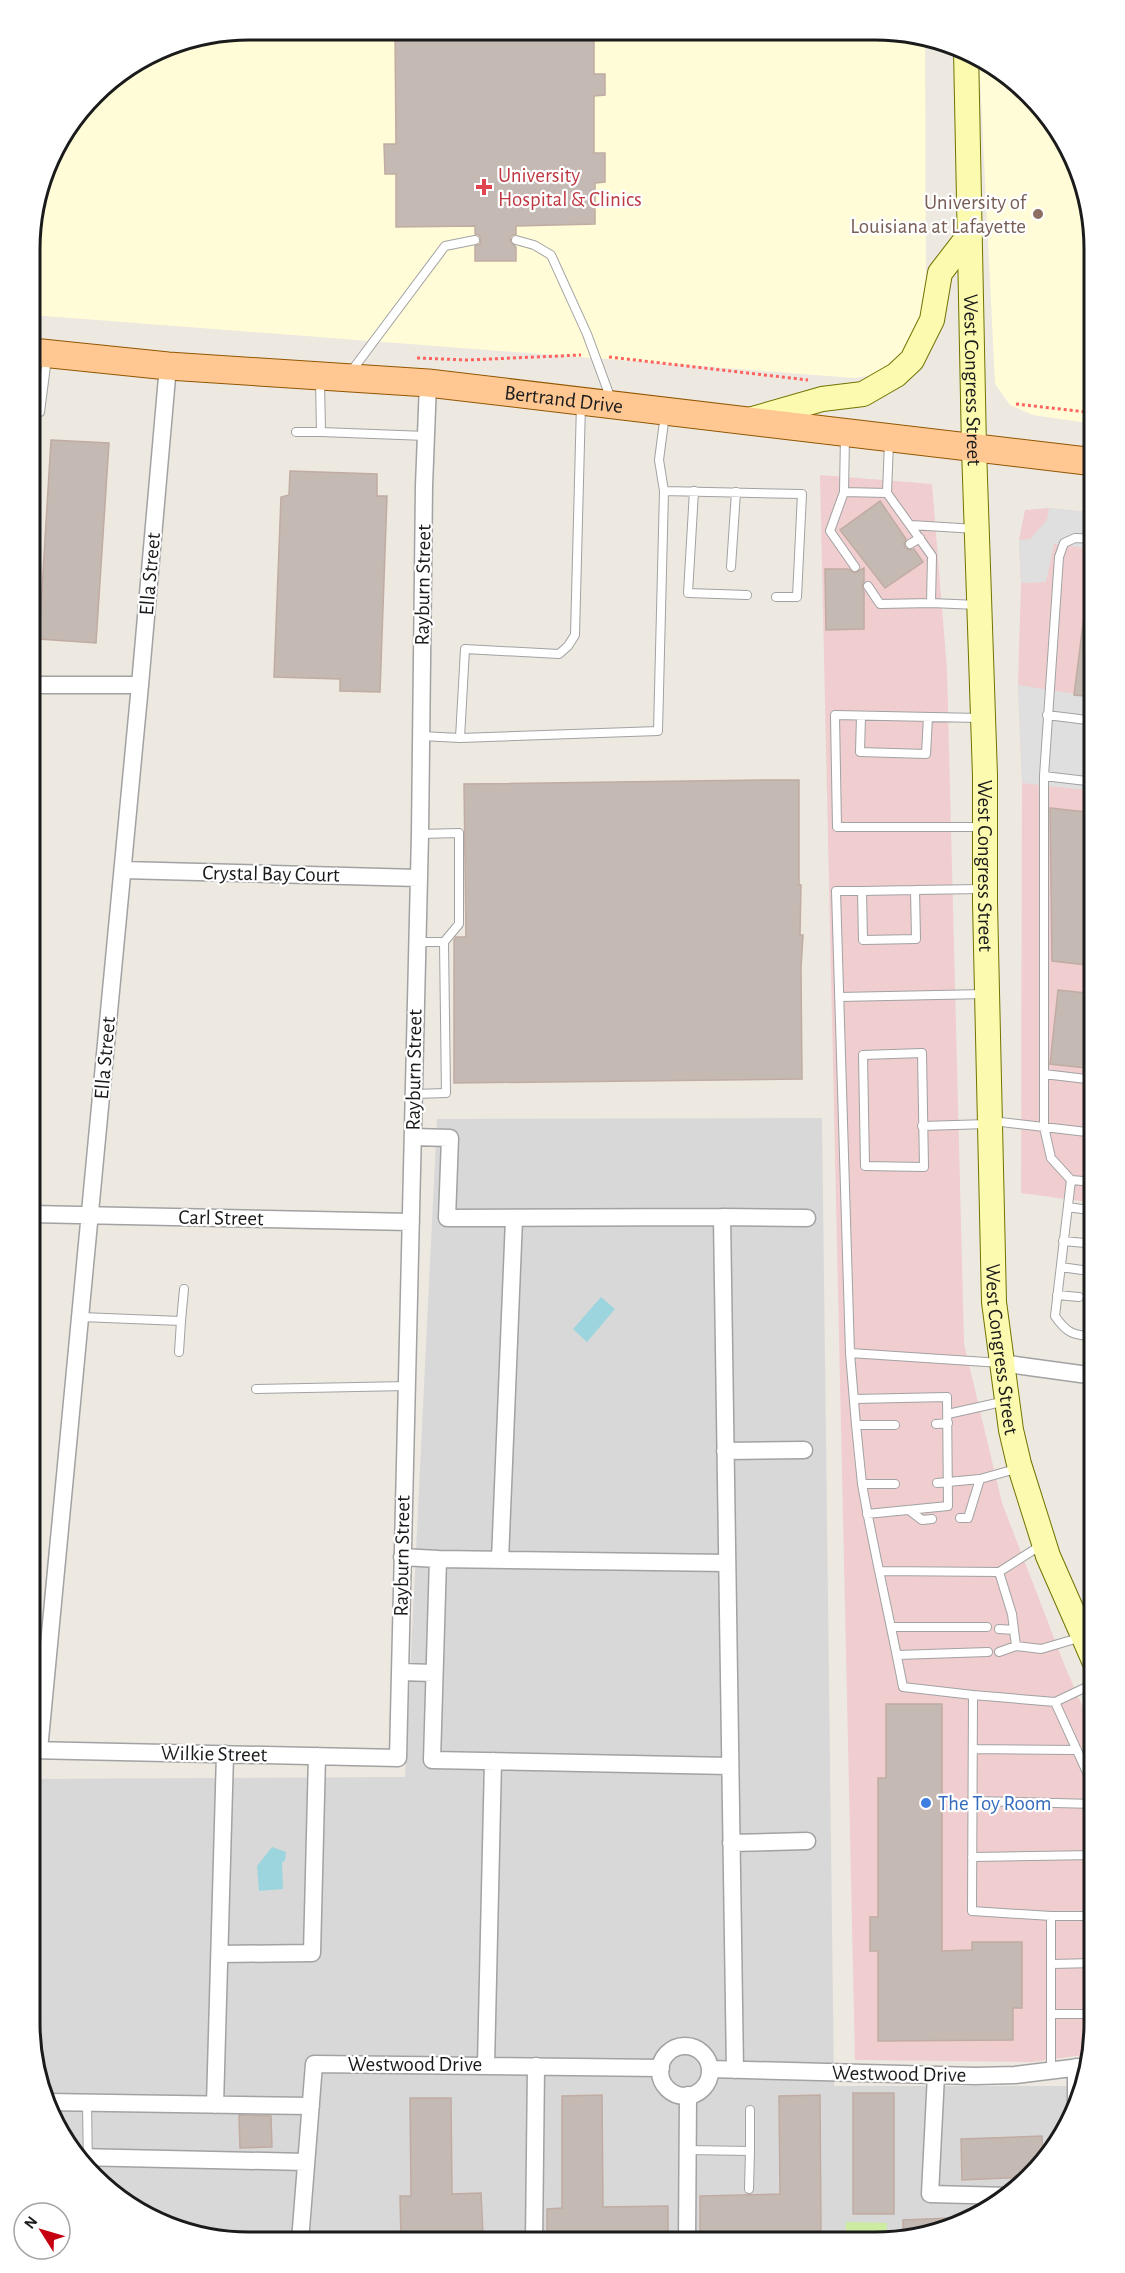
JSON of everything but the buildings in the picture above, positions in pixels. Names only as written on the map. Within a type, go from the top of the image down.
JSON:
[{"type":"main road","name":"West Congress Street","points":[[966,61],[974,448],[986,827],[993,1282],[1001,1363],[1011,1430],[1020,1468],[1044,1543],[1083,1637]]},
{"type":"main road","points":[[747,420],[822,399],[863,394],[896,375],[912,360],[933,320],[940,273],[970,234]]},
{"type":"main road","name":"Bertrand Drive","points":[[41,353],[168,366],[428,383],[1084,461]]},
{"type":"street","name":"Ella Street","points":[[40,1693],[81,1317],[168,366]]},
{"type":"street","name":"Rayburn Street","points":[[398,1758],[420,834],[428,383]]},
{"type":"street","points":[[41,685],[140,686]]},
{"type":"street","name":"Crystal Bay Court","points":[[123,870],[418,878]]},
{"type":"street","points":[[413,1137],[450,1138],[447,1218],[807,1218]]},
{"type":"street","name":"Carl Street","points":[[40,1214],[411,1222]]},
{"type":"street","points":[[722,1217],[735,2070]]},
{"type":"street","points":[[500,1560],[514,1219]]},
{"type":"street","points":[[1001,1363],[1084,1374]]},
{"type":"street","points":[[725,1451],[804,1450]]},
{"type":"street","points":[[402,1557],[727,1563]]},
{"type":"street","points":[[438,1559],[432,1760],[730,1766]]},
{"type":"street","points":[[399,1672],[434,1673]]},
{"type":"street","name":"Wilkie Street","points":[[40,1750],[398,1758]]},
{"type":"street","points":[[215,2105],[225,1754]]},
{"type":"street","points":[[219,1954],[312,1953],[317,1756]]},
{"type":"street","points":[[486,2065],[493,1761]]},
{"type":"street","points":[[731,1843],[807,1840]]},
{"type":"street","points":[[688,2046],[703,2054],[710,2069],[705,2085],[699,2091],[688,2095],[676,2094],[669,2090],[664,2084],[660,2068],[673,2049],[688,2046]]},
{"type":"street","name":"Westwood Drive","points":[[311,2106],[314,2064],[660,2068]]},
{"type":"street","points":[[534,2232],[536,2066]]},
{"type":"street","name":"Westwood Drive","points":[[710,2069],[1015,2075],[1079,2066]]},
{"type":"street","points":[[936,2075],[930,2194],[994,2196]]},
{"type":"street","points":[[687,2232],[688,2095]]},
{"type":"street","points":[[55,2102],[311,2106],[301,2232]]},
{"type":"street","points":[[93,2161],[306,2162]]},
{"type":"lane","points":[[321,432],[333,377],[445,246],[475,240]]},
{"type":"lane","points":[[516,240],[534,245],[551,255],[595,356],[613,404]]},
{"type":"lane","points":[[460,738],[465,649],[559,654],[575,635],[581,401]]},
{"type":"lane","points":[[421,736],[460,738],[658,731],[664,491],[659,460],[666,410]]},
{"type":"lane","points":[[296,432],[426,436]]},
{"type":"lane","points":[[845,432],[844,492],[830,531],[846,546],[855,567]]},
{"type":"lane","points":[[890,438],[887,493],[932,556],[930,603]]},
{"type":"lane","points":[[664,491],[802,494],[797,597],[776,597]]},
{"type":"lane","points":[[694,491],[688,593],[747,595]]},
{"type":"lane","points":[[731,567],[736,492]]},
{"type":"lane","points":[[844,492],[887,493]]},
{"type":"lane","points":[[891,516],[900,510]]},
{"type":"lane","points":[[911,525],[977,529]]},
{"type":"lane","points":[[910,544],[920,538]]},
{"type":"lane","points":[[1084,538],[1075,538],[1064,543],[1059,556],[1044,776],[1044,1127],[1051,1158],[1071,1180],[1084,1181]]},
{"type":"lane","points":[[868,585],[880,604],[980,605]]},
{"type":"lane","points":[[983,718],[835,715],[837,827],[986,827]]},
{"type":"lane","points":[[1047,715],[1084,720]]},
{"type":"lane","points":[[861,716],[860,752],[926,754],[928,717]]},
{"type":"lane","points":[[1044,776],[1084,781]]},
{"type":"lane","points":[[414,1094],[446,1093],[444,942],[459,924],[459,833],[420,834]]},
{"type":"lane","points":[[986,889],[836,891],[850,1353],[862,1484],[903,1687],[1055,1701],[1084,1688]]},
{"type":"lane","points":[[862,891],[863,940],[916,939],[915,890]]},
{"type":"lane","points":[[417,942],[444,942]]},
{"type":"lane","points":[[840,997],[987,994]]},
{"type":"lane","points":[[922,1053],[922,1126],[924,1167],[864,1166],[863,1055],[922,1053]]},
{"type":"lane","points":[[1044,1074],[1084,1079]]},
{"type":"lane","points":[[922,1126],[989,1122],[1084,1132]]},
{"type":"lane","points":[[1071,1180],[1055,1316],[1064,1328],[1076,1335],[1084,1336]]},
{"type":"lane","points":[[1068,1207],[1084,1209]]},
{"type":"lane","points":[[1064,1241],[1084,1243]]},
{"type":"lane","points":[[1061,1267],[1082,1269]]},
{"type":"lane","points":[[179,1352],[184,1289]]},
{"type":"lane","points":[[1058,1294],[1079,1297]]},
{"type":"lane","points":[[81,1317],[181,1320]]},
{"type":"lane","points":[[850,1353],[1001,1363]]},
{"type":"lane","points":[[256,1389],[407,1386]]},
{"type":"lane","points":[[855,1399],[947,1397],[948,1506],[867,1514]]},
{"type":"lane","points":[[936,1424],[1007,1401]]},
{"type":"lane","points":[[856,1425],[894,1425]]},
{"type":"lane","points":[[937,1483],[980,1479],[1020,1468]]},
{"type":"lane","points":[[960,1518],[968,1518],[980,1479]]},
{"type":"lane","points":[[862,1484],[895,1484]]},
{"type":"lane","points":[[909,1510],[922,1520],[932,1519]]},
{"type":"lane","points":[[880,1571],[999,1572],[1044,1543]]},
{"type":"lane","points":[[999,1572],[1012,1614],[1016,1646]]},
{"type":"lane","points":[[891,1627],[987,1627]]},
{"type":"lane","points":[[999,1629],[1014,1630]]},
{"type":"lane","points":[[999,1652],[1016,1646],[1041,1649],[1083,1637]]},
{"type":"lane","points":[[897,1655],[988,1652]]},
{"type":"lane","points":[[973,1695],[972,1911],[1084,1916]]},
{"type":"lane","points":[[1055,1701],[1084,1766]]},
{"type":"lane","points":[[973,1749],[1077,1750]]},
{"type":"lane","points":[[972,1801],[1084,1804]]},
{"type":"lane","points":[[972,1857],[1084,1855]]},
{"type":"lane","points":[[1051,1916],[1051,2071]]},
{"type":"lane","points":[[1051,1964],[1084,1963]]},
{"type":"lane","points":[[1051,2014],[1084,2014]]},
{"type":"lane","points":[[84,2152],[87,2103]]},
{"type":"lane","points":[[749,2189],[750,2110]]},
{"type":"lane","points":[[687,2150],[750,2151]]},
{"type":"path","points":[[408,358],[466,360],[595,356],[810,380]]},
{"type":"path","points":[[1016,404],[1084,412]]},
{"type":"shaded area","name":"University Hospital & Clinics","points":[[249,40],[876,40],[903,42],[925,47],[926,300],[918,330],[901,356],[880,374],[854,378],[41,316],[42,222],[56,169],[68,145],[92,112],[112,92],[157,62],[182,52],[222,42]]},
{"type":"shaded area","name":"University of Louisiana at Lafayette","points":[[980,69],[1013,92],[1033,112],[1063,157],[1073,182],[1083,222],[1084,422],[1033,415],[1010,405],[995,384]]},
{"type":"shaded area","points":[[820,475],[932,484],[947,670],[964,1344],[1002,1503],[1084,1710],[1084,2037],[1081,2055],[1032,2062],[855,2060]]},
{"type":"shaded area","points":[[1049,508],[1084,512],[1084,1202],[1021,1193],[1022,783],[1018,685],[1021,583],[1019,540],[1025,510]]},
{"type":"shaded area","points":[[1049,508],[1084,512],[1084,548],[1054,544],[1046,582],[1021,583],[1019,540],[1030,539],[1047,520]]},
{"type":"shaded area","points":[[1018,685],[1084,695],[1084,790],[1022,783]]},
{"type":"shaded area","points":[[822,1118],[834,2086],[1074,2086],[1069,2104],[1057,2128],[1041,2151],[1003,2189],[968,2211],[930,2225],[903,2231],[876,2232],[222,2231],[169,2217],[145,2205],[122,2189],[84,2151],[68,2128],[56,2104],[42,2051],[40,2024],[40,1779],[405,1777],[437,1119]]},
{"type":"green space","points":[[846,2222],[887,2223],[887,2232],[846,2232]]},
{"type":"water","points":[[601,1297],[615,1309],[587,1342],[573,1329]]},
{"type":"water","points":[[272,1847],[286,1852],[285,1861],[282,1862],[283,1889],[259,1891],[257,1866]]},
{"type":"place","name":"University Hospital & Clinics","points":[[484,187]]},
{"type":"place","name":"University of Louisiana at Lafayette","points":[[1038,214]]},
{"type":"place","name":"The Toy Room","points":[[926,1803]]}]
